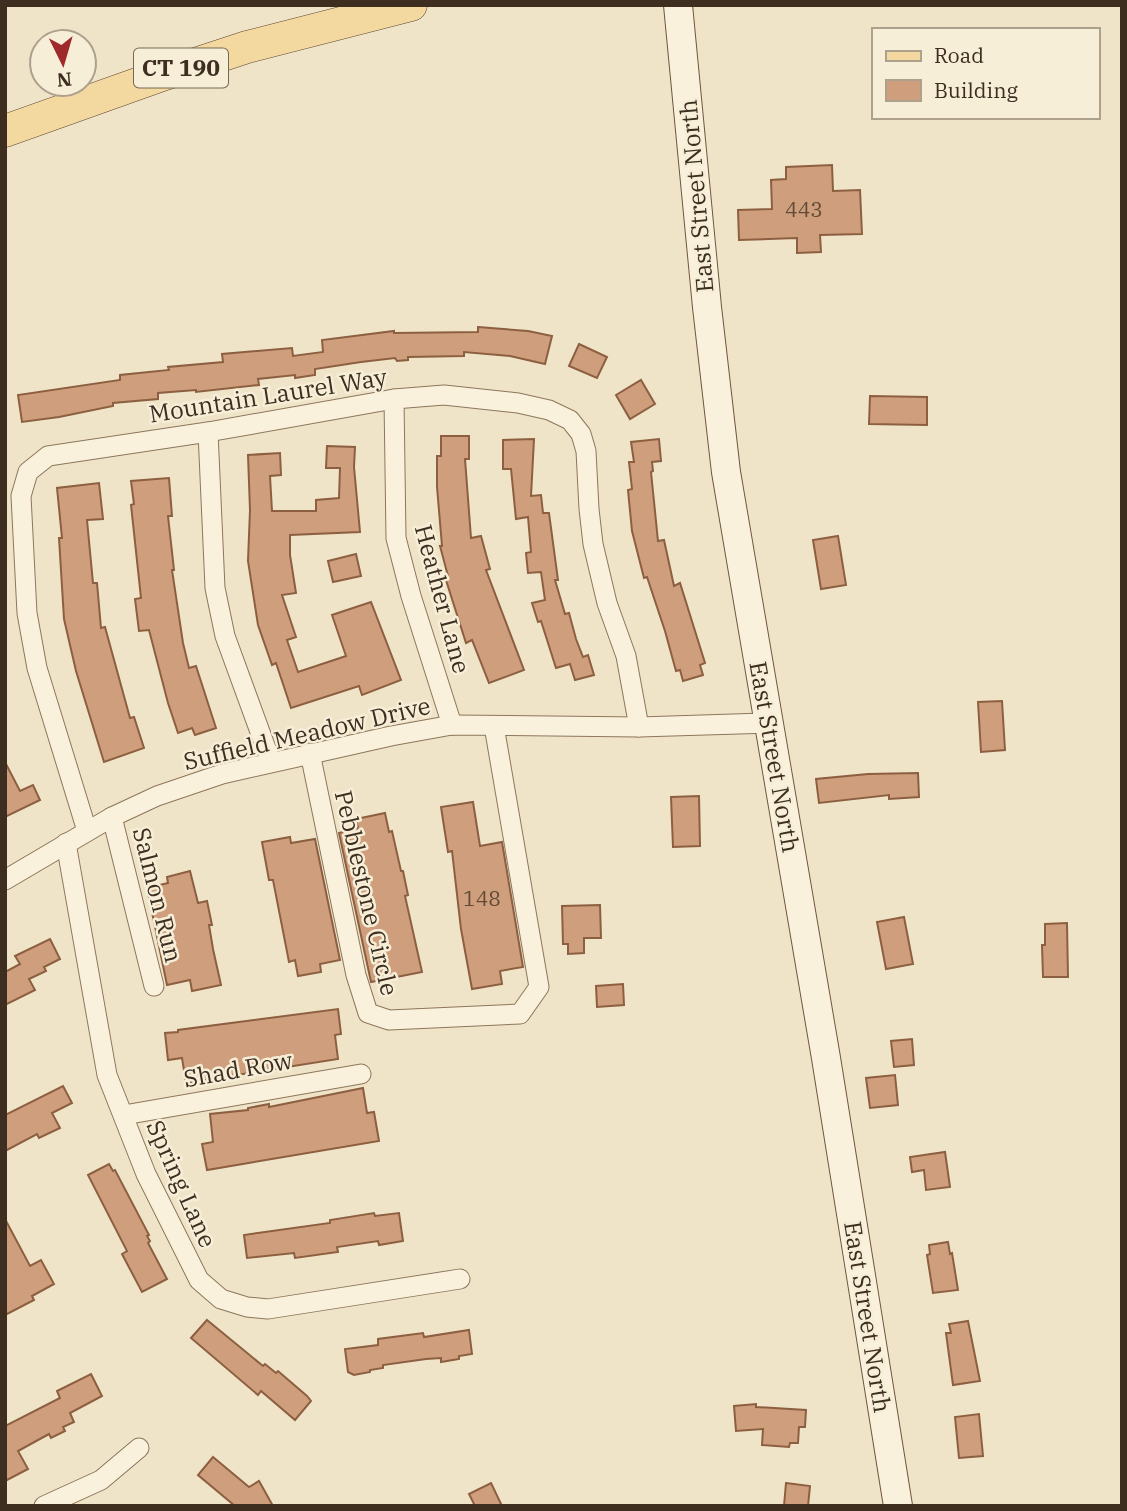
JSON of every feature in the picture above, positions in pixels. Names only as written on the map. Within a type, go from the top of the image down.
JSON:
[{"type":"main road","name":"CT 190","points":[[5,131],[247,47],[411,5]]},
{"type":"main road","name":"East Street North","points":[[678,5],[708,320],[726,472],[828,1072],[898,1506]]},
{"type":"street","name":"Mountain Laurel Way","points":[[87,831],[37,668],[27,613],[21,496],[28,472],[48,456],[208,432],[394,399],[444,395],[518,403],[549,410],[570,420],[581,434],[586,451],[593,544],[607,603],[626,656],[639,727]]},
{"type":"street","name":"Heather Lane","points":[[394,399],[396,538],[411,596],[452,725]]},
{"type":"street","points":[[208,432],[215,588],[225,636],[271,762]]},
{"type":"street","name":"Suffield Meadow Drive","points":[[5,880],[112,817],[157,796],[222,775],[310,753],[452,725],[639,727],[768,723]]},
{"type":"street","name":"Pebblestone Circle","points":[[310,753],[356,975],[368,1013],[389,1020],[520,1014],[539,987],[494,726]]},
{"type":"street","name":"Salmon Run","points":[[112,817],[154,986]]},
{"type":"street","name":"Spring Lane","points":[[66,843],[104,1063],[146,1174],[199,1280],[221,1299],[247,1307],[268,1308],[460,1279]]},
{"type":"street","name":"Shad Row","points":[[124,1115],[361,1074]]},
{"type":"street","points":[[44,1506],[101,1480],[139,1448]]},
{"type":"building","points":[[832,165],[833,191],[860,190],[862,234],[820,235],[821,252],[797,253],[797,238],[739,240],[738,210],[772,209],[771,180],[786,179],[786,167]]},
{"type":"building","points":[[478,327],[552,336],[545,364],[510,356],[464,352],[464,356],[408,357],[408,360],[397,361],[395,358],[315,369],[315,375],[258,379],[259,385],[158,393],[158,399],[113,403],[113,406],[22,422],[18,395],[120,380],[120,375],[169,370],[168,367],[223,362],[222,354],[292,348],[293,356],[323,352],[322,340],[394,331],[478,332]]},
{"type":"building","points":[[579,344],[607,357],[597,378],[569,366]]},
{"type":"building","points":[[641,380],[655,404],[630,419],[616,395]]},
{"type":"building","points":[[870,396],[927,397],[927,425],[869,424]]},
{"type":"building","points":[[441,436],[469,436],[469,459],[465,459],[471,538],[481,536],[490,569],[486,570],[524,670],[489,683],[472,640],[466,643],[445,577],[448,576],[440,546],[437,487],[437,456],[441,456]]},
{"type":"building","points":[[534,439],[531,496],[541,495],[543,513],[549,513],[558,580],[555,580],[565,614],[569,613],[583,657],[588,655],[594,675],[575,680],[570,664],[556,668],[541,621],[538,622],[532,603],[545,600],[541,572],[528,573],[526,553],[531,552],[528,517],[516,519],[511,469],[503,469],[503,440]]},
{"type":"building","points":[[659,439],[661,461],[652,462],[651,472],[658,541],[664,540],[674,586],[680,583],[705,663],[700,665],[703,675],[683,681],[680,670],[676,671],[647,577],[644,578],[632,531],[628,490],[632,489],[629,462],[634,462],[631,442]]},
{"type":"building","points":[[327,446],[355,447],[354,467],[360,532],[290,535],[296,593],[282,595],[296,637],[287,640],[298,672],[346,656],[332,615],[371,602],[401,680],[362,695],[359,686],[291,708],[276,663],[272,665],[258,625],[248,561],[248,455],[280,453],[281,475],[270,476],[272,511],[316,511],[316,500],[339,498],[340,468],[326,468]]},
{"type":"building","points":[[169,478],[172,516],[168,516],[172,570],[183,643],[189,668],[196,666],[216,728],[195,735],[192,728],[178,733],[149,630],[139,631],[135,599],[141,598],[131,481]]},
{"type":"building","points":[[99,483],[103,519],[87,520],[93,583],[97,583],[101,628],[105,627],[130,718],[134,717],[144,748],[104,762],[76,671],[64,619],[59,538],[62,538],[57,488]]},
{"type":"building","points":[[838,536],[846,585],[821,589],[813,540]]},
{"type":"building","points":[[356,554],[361,576],[333,582],[328,561]]},
{"type":"building","points":[[1002,701],[1005,750],[981,752],[978,702]]},
{"type":"building","points":[[5,762],[20,791],[33,785],[40,800],[5,817]]},
{"type":"building","points":[[918,773],[919,797],[889,799],[889,795],[819,803],[816,779]]},
{"type":"building","points":[[699,796],[700,846],[673,847],[671,797]]},
{"type":"building","points":[[473,802],[480,846],[502,842],[523,967],[500,971],[502,984],[472,989],[461,929],[452,851],[448,852],[441,807]]},
{"type":"building","points":[[385,813],[403,871],[408,895],[405,896],[422,972],[371,982],[339,833],[358,828],[356,819]]},
{"type":"building","points":[[290,837],[291,843],[315,839],[340,960],[320,964],[321,972],[298,976],[295,960],[289,962],[273,880],[269,880],[262,842]]},
{"type":"building","points":[[190,871],[198,903],[207,901],[221,985],[192,991],[190,980],[167,985],[147,888],[168,883],[167,877]]},
{"type":"building","points":[[600,905],[601,938],[584,938],[584,953],[568,954],[568,944],[563,944],[562,906]]},
{"type":"building","points":[[904,917],[913,964],[886,969],[877,922]]},
{"type":"building","points":[[1067,923],[1068,977],[1043,977],[1042,945],[1045,945],[1045,924]]},
{"type":"building","points":[[50,939],[60,959],[44,967],[46,971],[29,979],[35,990],[5,1005],[5,972],[20,964],[15,956]]},
{"type":"building","points":[[623,984],[624,1005],[597,1007],[596,986]]},
{"type":"building","points":[[338,1009],[341,1034],[335,1035],[338,1059],[186,1083],[182,1058],[168,1060],[165,1033]]},
{"type":"building","points":[[912,1039],[914,1065],[894,1067],[891,1041]]},
{"type":"building","points":[[895,1075],[898,1105],[870,1108],[866,1078]]},
{"type":"building","points":[[63,1086],[72,1103],[52,1113],[60,1128],[39,1138],[37,1134],[5,1151],[5,1115]]},
{"type":"building","points":[[363,1088],[367,1113],[374,1112],[379,1141],[207,1170],[202,1144],[213,1142],[210,1114],[248,1110],[269,1104],[269,1107]]},
{"type":"building","points":[[945,1152],[950,1187],[926,1190],[924,1170],[912,1172],[910,1157]]},
{"type":"building","points":[[109,1164],[113,1171],[115,1170],[149,1235],[148,1243],[167,1279],[142,1292],[122,1254],[127,1251],[88,1175]]},
{"type":"building","points":[[374,1213],[375,1216],[399,1213],[403,1241],[379,1245],[378,1241],[337,1247],[338,1252],[295,1258],[294,1253],[247,1258],[244,1235],[330,1223],[330,1220]]},
{"type":"building","points":[[5,1219],[30,1266],[41,1260],[54,1284],[32,1296],[34,1300],[5,1315]]},
{"type":"building","points":[[948,1242],[958,1290],[933,1293],[927,1255],[930,1254],[929,1245]]},
{"type":"building","points":[[207,1320],[263,1366],[265,1364],[276,1373],[278,1371],[307,1396],[311,1401],[295,1420],[261,1391],[258,1395],[191,1338]]},
{"type":"building","points":[[968,1321],[980,1381],[953,1385],[946,1333],[951,1333],[949,1324]]},
{"type":"building","points":[[469,1330],[472,1354],[459,1356],[459,1359],[441,1362],[441,1358],[426,1359],[383,1365],[383,1368],[354,1375],[348,1372],[345,1349],[378,1345],[378,1339],[423,1333],[424,1337]]},
{"type":"building","points":[[91,1374],[102,1396],[70,1413],[74,1422],[63,1427],[65,1431],[51,1438],[49,1434],[18,1451],[28,1469],[5,1481],[5,1426],[60,1398],[57,1391]]},
{"type":"building","points":[[756,1404],[756,1407],[806,1410],[805,1427],[799,1427],[798,1443],[790,1443],[789,1447],[762,1445],[763,1429],[736,1431],[734,1406]]},
{"type":"building","points":[[979,1414],[983,1456],[959,1458],[955,1417]]},
{"type":"building","points":[[213,1457],[249,1487],[259,1481],[273,1506],[235,1506],[198,1475]]},
{"type":"building","points":[[491,1483],[502,1506],[475,1506],[469,1494]]},
{"type":"building","points":[[786,1483],[810,1486],[808,1506],[784,1506]]}]
